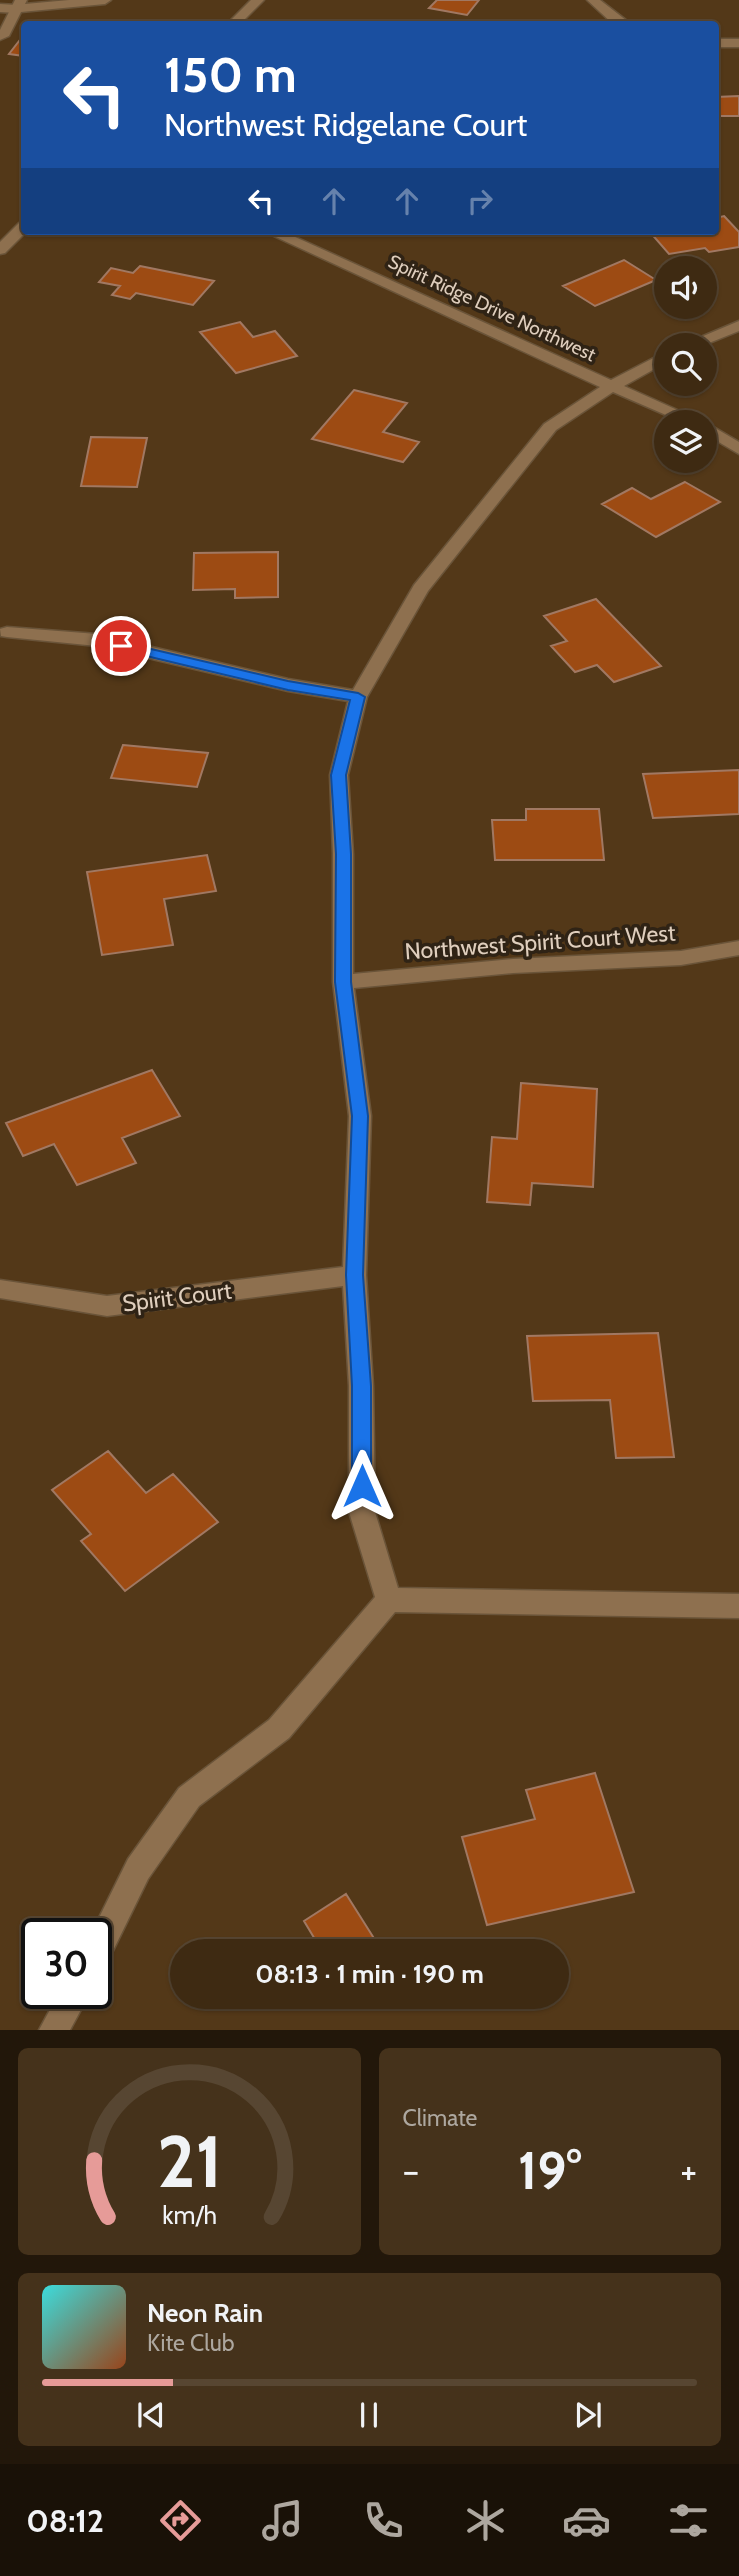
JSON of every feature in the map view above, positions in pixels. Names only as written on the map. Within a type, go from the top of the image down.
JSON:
[{"type":"street","points":[[0,8],[19,4],[105,0]]},
{"type":"street","points":[[236,21],[258,0]]},
{"type":"street","points":[[593,0],[614,21]]},
{"type":"street","points":[[0,36],[5,33],[19,4]]},
{"type":"street","points":[[719,43],[739,43]]},
{"type":"street","points":[[0,250],[21,229]]},
{"type":"street","name":"Spirit Ridge Drive Northwest","points":[[280,235],[610,387],[667,410]]},
{"type":"street","points":[[717,334],[739,326]]},
{"type":"street","points":[[389,1600],[362,1512],[361,1386],[355,1275],[360,1116],[343,982],[343,854],[339,775],[358,697],[420,589],[550,427],[610,387],[654,363]]},
{"type":"street","points":[[717,435],[739,449]]},
{"type":"street","points":[[6,632],[97,640],[288,685],[358,697]]},
{"type":"street","name":"Northwest Spirit Court West","points":[[343,982],[513,966],[681,958],[739,948]]},
{"type":"street","name":"Spirit Court","points":[[0,1289],[107,1306],[355,1275]]},
{"type":"street","points":[[389,1600],[739,1606]]},
{"type":"street","points":[[112,1923],[138,1870],[189,1797],[279,1729],[389,1600]]},
{"type":"street","points":[[54,2030],[66,2009]]},
{"type":"building","points":[[437,0],[479,0],[467,15],[429,8]]},
{"type":"building","points":[[21,39],[21,56],[9,54]]},
{"type":"building","points":[[739,96],[739,116],[719,116],[719,97]]},
{"type":"building","points":[[724,216],[739,232],[739,247],[709,252],[705,248],[669,254],[652,235],[719,235],[719,217]]},
{"type":"building","points":[[624,260],[654,279],[595,306],[563,286]]},
{"type":"building","points":[[140,266],[214,281],[193,305],[136,293],[130,299],[112,295],[120,286],[99,282],[111,268],[133,273]]},
{"type":"building","points":[[240,322],[253,337],[275,331],[297,356],[236,373],[200,332]]},
{"type":"building","points":[[354,390],[407,403],[383,432],[419,442],[403,462],[312,439]]},
{"type":"building","points":[[91,437],[147,438],[137,487],[81,486]]},
{"type":"building","points":[[685,482],[720,502],[656,537],[602,504],[632,488],[651,499]]},
{"type":"building","points":[[278,552],[278,597],[235,598],[235,589],[193,590],[194,553]]},
{"type":"building","points":[[596,599],[661,666],[614,682],[597,665],[575,672],[551,646],[567,641],[544,616]]},
{"type":"building","points":[[123,745],[208,753],[197,787],[111,778]]},
{"type":"building","points":[[739,770],[739,814],[653,818],[643,774]]},
{"type":"building","points":[[526,809],[599,809],[604,860],[495,860],[492,820],[526,820]]},
{"type":"building","points":[[207,855],[216,891],[164,899],[173,945],[102,955],[87,872]]},
{"type":"building","points":[[152,1070],[180,1116],[122,1138],[136,1163],[77,1185],[54,1144],[23,1156],[6,1123]]},
{"type":"building","points":[[521,1083],[597,1089],[593,1187],[532,1183],[530,1205],[487,1202],[492,1137],[517,1139]]},
{"type":"building","points":[[658,1333],[674,1457],[616,1458],[610,1400],[533,1401],[527,1336]]},
{"type":"building","points":[[108,1451],[146,1493],[173,1474],[218,1522],[125,1591],[81,1541],[91,1534],[52,1490]]},
{"type":"building","points":[[595,1773],[634,1892],[487,1925],[462,1837],[535,1819],[526,1790]]},
{"type":"building","points":[[346,1894],[374,1939],[315,1939],[304,1921]]},
{"type":"route","points":[[121,646],[288,685],[358,697],[339,775],[343,854],[343,982],[360,1116],[355,1275],[361,1386],[362,1486]]}]
